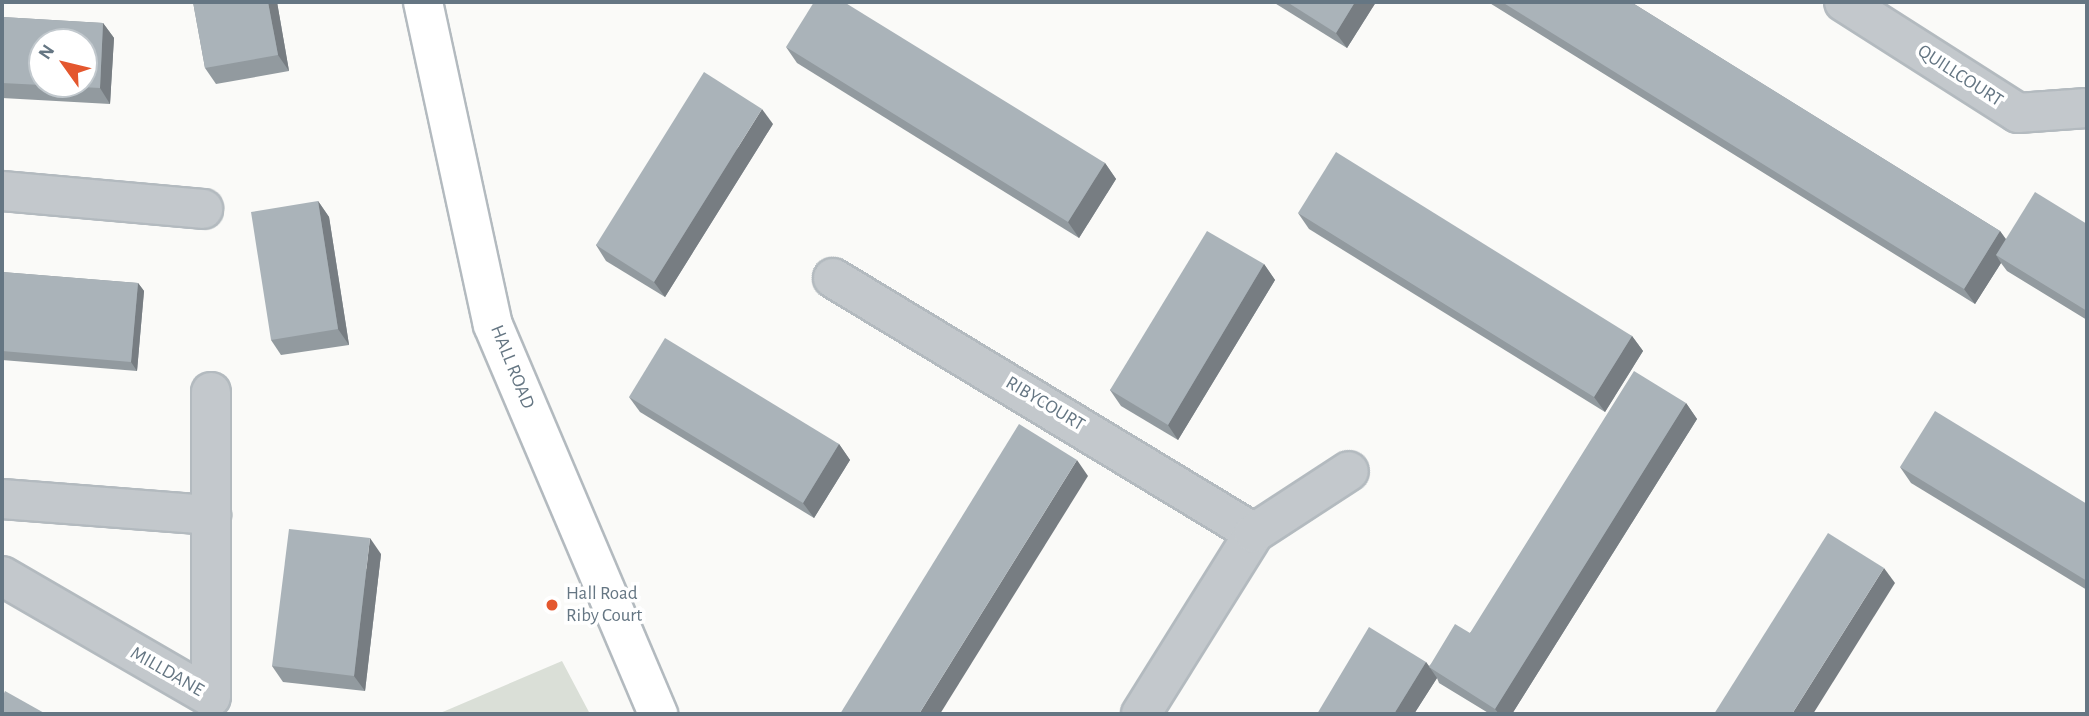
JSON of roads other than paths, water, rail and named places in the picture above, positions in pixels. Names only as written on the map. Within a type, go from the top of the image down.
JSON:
[{"type":"street","name":"HALL ROAD","points":[[422,2],[493,325],[658,714]]},
{"type":"street","name":"QUILLCOURT","points":[[1844,2],[2018,113],[2087,108]]},
{"type":"street","points":[[2,191],[203,209]]},
{"type":"street","name":"RIBYCOURT","points":[[833,278],[1254,534]]},
{"type":"street","name":"MILLDANE","points":[[2,576],[211,697],[211,392]]},
{"type":"street","points":[[1141,714],[1254,534],[1349,471]]},
{"type":"street","points":[[2,499],[211,515]]},
{"type":"place","name":"Hall Road Riby Court","points":[[552,605]]}]
